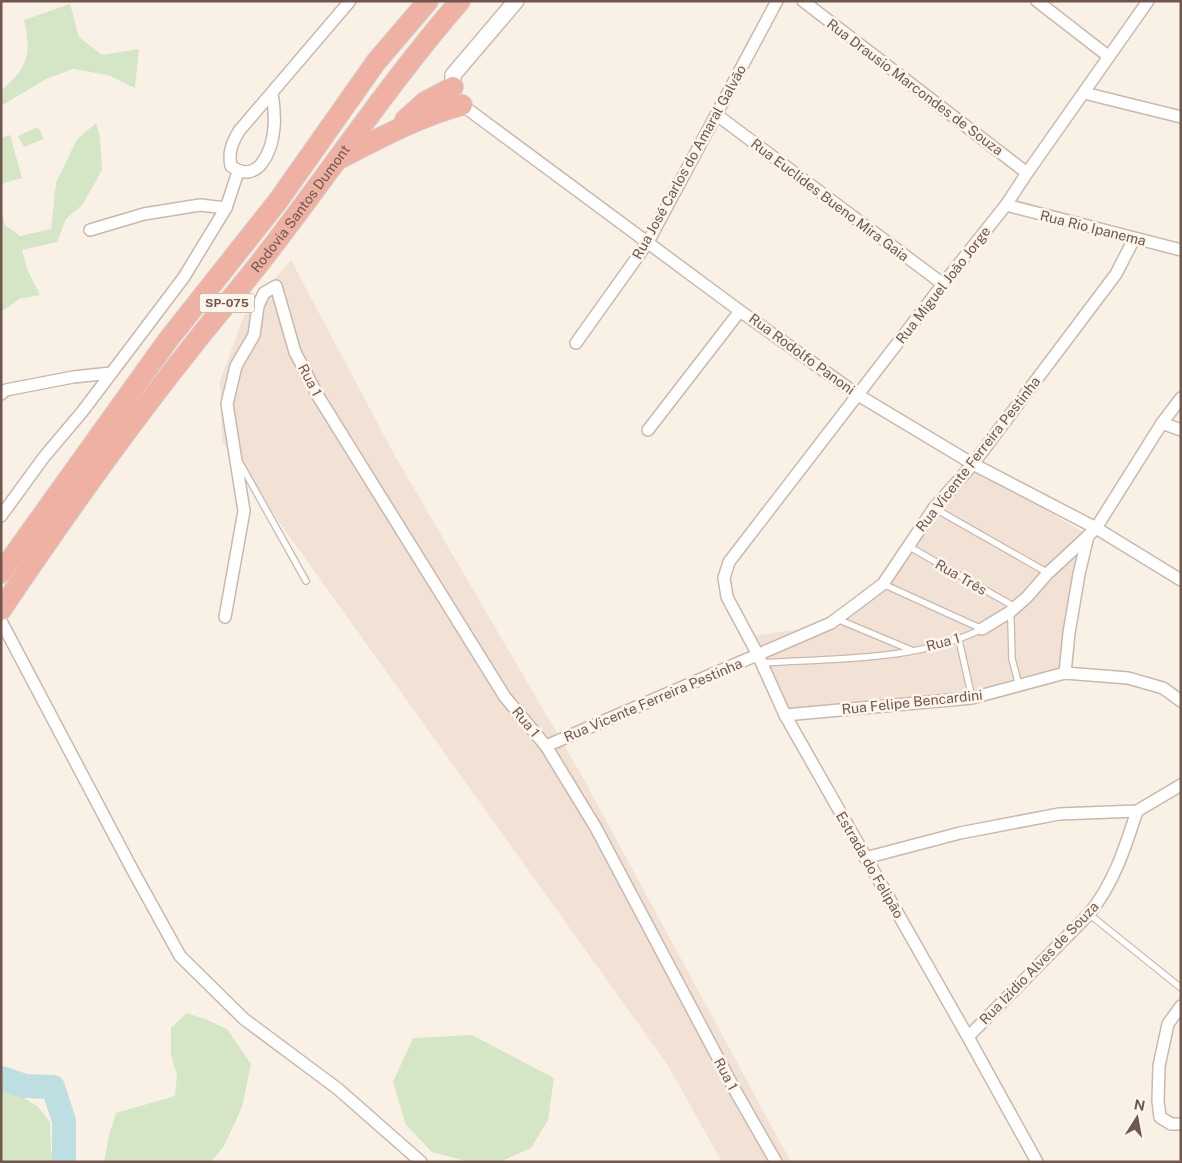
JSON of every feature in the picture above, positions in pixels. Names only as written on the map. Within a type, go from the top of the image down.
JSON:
[{"type":"highway","name":"Rodovia Santos Dumont","points":[[1,572],[168,340],[278,201],[376,62],[428,1]]},
{"type":"highway","name":"Rodovia Santos Dumont","points":[[1,610],[50,536],[119,442],[190,348],[262,260],[425,42],[460,1]]},
{"type":"highway","points":[[394,130],[425,102],[453,87]]},
{"type":"highway","points":[[335,161],[394,130],[437,112],[462,105]]},
{"type":"street","points":[[272,93],[274,130],[269,150],[256,170],[246,173],[238,172],[231,166],[229,157],[232,143],[239,131],[350,1]]},
{"type":"street","points":[[453,87],[453,75],[516,1]]},
{"type":"street","name":"Rua José Carlos do Amaral Galvão","points":[[576,343],[648,242],[777,1]]},
{"type":"street","name":"Rua Drausio Marcondes de Souza","points":[[803,1],[1027,173]]},
{"type":"street","points":[[1037,1],[1108,56]]},
{"type":"street","name":"Rua Miguel João Jorge","points":[[729,562],[1006,205],[1148,1]]},
{"type":"street","name":"Rua Rodolfo Panoni","points":[[453,87],[462,105],[858,395],[1092,532],[1181,580]]},
{"type":"street","points":[[1084,93],[1181,117]]},
{"type":"street","name":"Rua Euclides Bueno Mira Gaia","points":[[716,115],[943,284]]},
{"type":"street","points":[[1,516],[184,277],[226,208],[238,172]]},
{"type":"street","points":[[90,230],[152,212],[200,205],[226,208]]},
{"type":"street","name":"Rua Rio Ipanema","points":[[1006,205],[1181,250]]},
{"type":"street","name":"Rua Vicente Ferreira Pestinha","points":[[546,746],[760,659],[837,619],[883,584],[934,508],[974,464],[1116,274],[1134,239]]},
{"type":"street","name":"Rua 1","points":[[235,455],[227,404],[236,366],[254,335],[258,306],[264,293],[276,286],[296,352],[318,396],[505,697],[546,746],[596,828],[736,1092],[776,1162]]},
{"type":"street","points":[[648,430],[740,310]]},
{"type":"street","points":[[1,394],[6,390],[73,377],[111,373]]},
{"type":"street","points":[[1065,673],[1078,574],[1092,532],[1162,423],[1181,398]]},
{"type":"street","points":[[1162,423],[1181,430]]},
{"type":"street","points":[[225,617],[244,511],[235,455]]},
{"type":"street","name":"Rua 1","points":[[982,628],[1012,610],[1027,597],[1048,573],[1092,532]]},
{"type":"street","name":"Estrada do Felipão","points":[[729,562],[724,578],[727,597],[760,659],[785,715],[1037,1162]]},
{"type":"street","points":[[1,621],[180,956],[244,1020],[338,1089],[421,1162]]},
{"type":"street","name":"Rua Felipe Bencardini","points":[[785,715],[972,698],[1065,673],[1128,678],[1163,688],[1181,700]]},
{"type":"street","points":[[865,858],[960,833],[1059,814],[1137,811],[1181,785]]},
{"type":"street","name":"Rua Izídio Alves de Souza","points":[[968,1037],[1089,914],[1100,900],[1121,861],[1137,811]]},
{"type":"street","points":[[1181,1006],[1168,1024],[1159,1066],[1158,1101],[1160,1117],[1171,1124],[1181,1124]]},
{"type":"lane","points":[[235,455],[306,581]]},
{"type":"lane","points":[[934,508],[1048,573]]},
{"type":"lane","name":"Rua Três","points":[[908,546],[1012,610]]},
{"type":"lane","points":[[883,584],[982,628]]},
{"type":"lane","points":[[1012,610],[1012,659],[1019,685]]},
{"type":"lane","points":[[837,619],[912,650]]},
{"type":"lane","name":"Rua 1","points":[[760,659],[883,656],[959,640],[982,628]]},
{"type":"lane","points":[[959,640],[972,698]]},
{"type":"lane","points":[[1089,914],[1181,988]]},
{"type":"shaded area","points":[[291,260],[395,456],[582,776],[791,1162],[722,1162],[667,1064],[222,442],[220,381],[246,310]]},
{"type":"shaded area","points":[[973,465],[1084,533],[1068,670],[978,702],[791,716],[751,636],[814,627],[878,595]]},
{"type":"green space","points":[[70,4],[79,37],[102,55],[139,49],[135,88],[108,75],[73,69],[46,79],[1,106],[1,91],[17,75],[26,60],[28,42],[24,20]]},
{"type":"green space","points":[[96,123],[100,137],[102,170],[83,204],[66,219],[57,242],[22,250],[27,269],[40,295],[19,299],[1,312],[1,208],[5,225],[20,236],[51,229],[56,183],[77,139]]},
{"type":"green space","points":[[38,127],[44,139],[24,147],[18,136]]},
{"type":"green space","points":[[10,135],[22,178],[1,184],[1,138]]},
{"type":"green space","points":[[187,1013],[227,1029],[251,1064],[242,1107],[224,1146],[211,1162],[104,1162],[109,1135],[116,1113],[175,1096],[177,1075],[171,1055],[171,1028]]},
{"type":"green space","points":[[472,1035],[554,1078],[548,1120],[531,1148],[502,1161],[470,1162],[432,1152],[406,1125],[393,1082],[413,1038]]},
{"type":"green space","points":[[1,1075],[11,1090],[37,1106],[50,1122],[51,1152],[55,1162],[1,1162]]},
{"type":"waterway","points":[[1,1078],[25,1086],[53,1087],[64,1121],[64,1162]]}]
